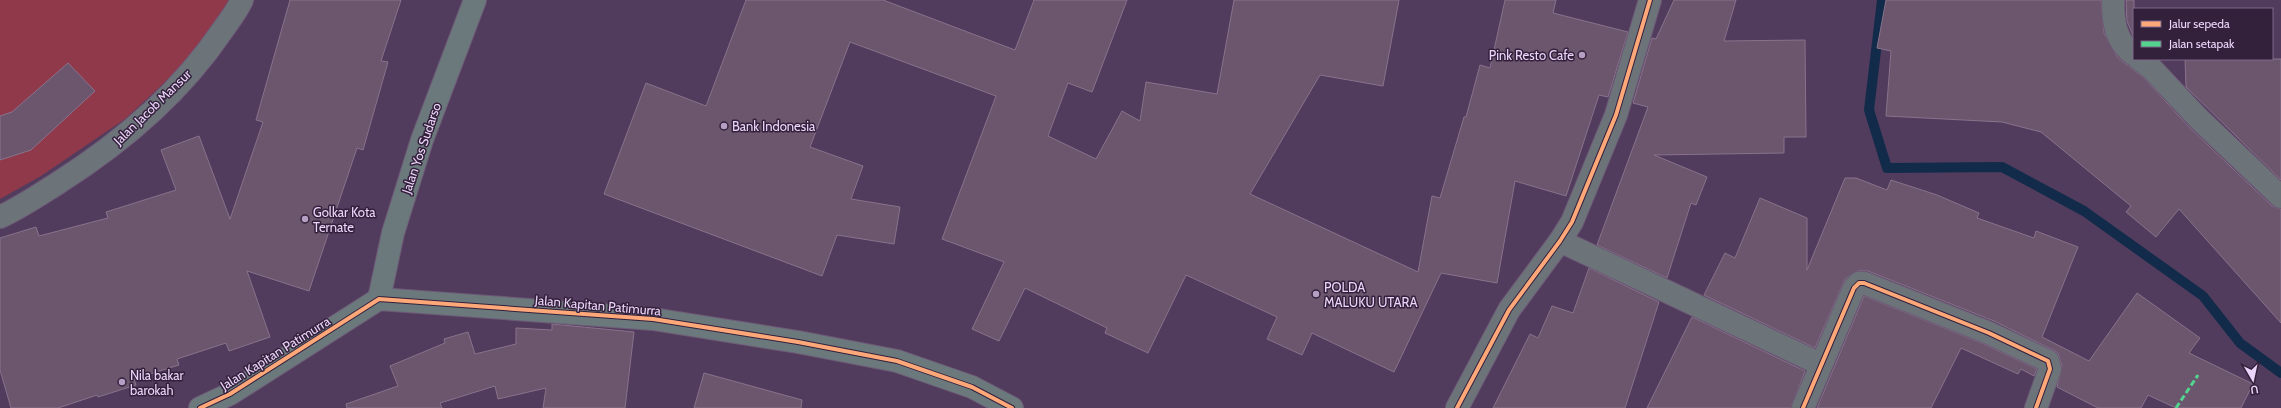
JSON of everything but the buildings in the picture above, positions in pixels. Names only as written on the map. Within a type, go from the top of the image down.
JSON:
[{"type":"street","name":"Jalan Jacob Mansur","points":[[0,217],[38,196],[81,169],[128,134],[209,50],[242,0]]},
{"type":"street","name":"Jalan Yos Sudarso","points":[[379,299],[393,233],[422,140],[475,0]]},
{"type":"street","points":[[1457,408],[1509,310],[1560,241],[1572,222],[1616,115],[1650,0]]},
{"type":"street","points":[[2113,0],[2113,23],[2119,38],[2127,50],[2133,54]]},
{"type":"street","points":[[2140,60],[2152,69],[2198,118],[2281,197]]},
{"type":"street","points":[[1560,241],[1820,364]]},
{"type":"street","points":[[1803,408],[1820,364],[1854,288],[1858,283],[1864,283],[1989,333],[2048,361],[2050,369],[2036,408]]},
{"type":"street","name":"Jalan Kapitan Patimurra","points":[[200,408],[232,401],[379,299],[653,319],[798,342],[897,360],[972,387],[1012,408]]},
{"type":"shaded area","points":[[0,0],[229,0],[204,46],[125,119],[41,176],[0,199]]},
{"type":"waterway","points":[[1882,0],[1869,110],[1887,168],[2002,167],[2084,211],[2203,296],[2240,343],[2281,373]]},
{"type":"marked path","points":[[2176,408],[2198,375]]},
{"type":"cycle path","points":[[1457,408],[1509,310],[1560,241],[1572,222],[1616,115],[1650,0]]},
{"type":"cycle path","points":[[1803,408],[1854,288],[1859,283],[1864,283],[1989,333],[2048,361],[2050,369],[2036,408]]},
{"type":"cycle path","points":[[200,408],[230,394],[379,299],[653,319],[798,342],[897,361],[972,387],[1012,408]]},
{"type":"place","name":"Pink Resto Cafe","points":[[1582,55]]},
{"type":"place","name":"Bank Indonesia","points":[[724,126]]},
{"type":"place","name":"Golkar Kota Ternate","points":[[305,219]]},
{"type":"place","name":"POLDA MALUKU UTARA","points":[[1316,294]]},
{"type":"place","name":"Nila bakar barokah","points":[[122,382]]}]
